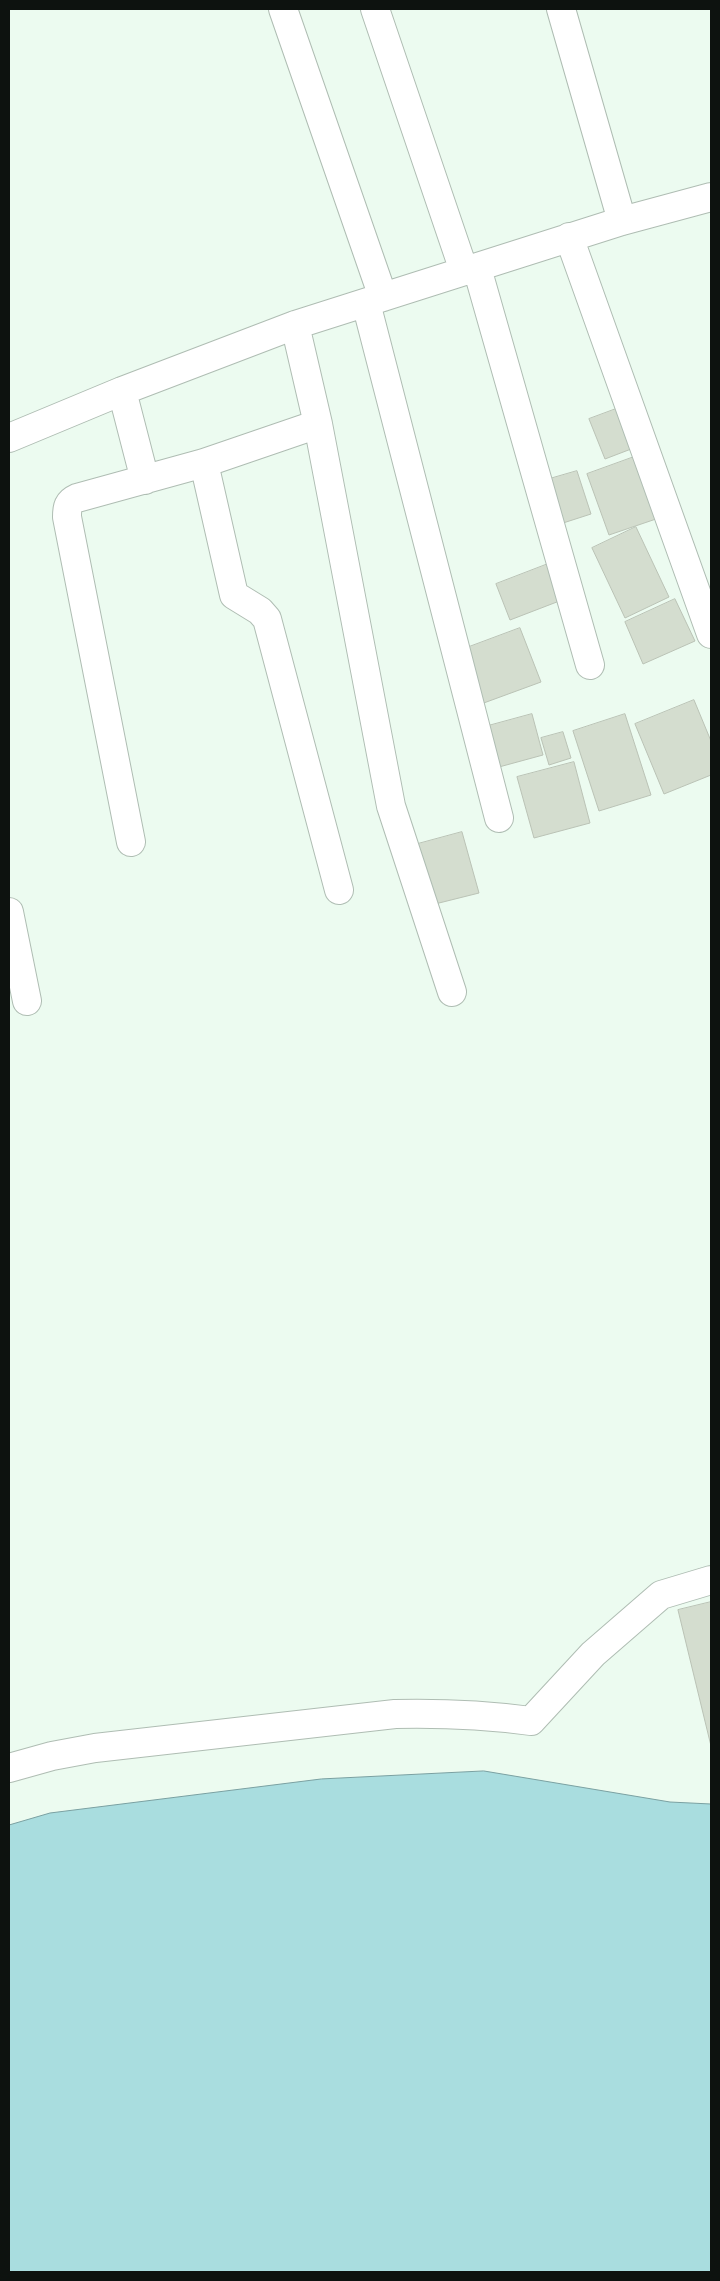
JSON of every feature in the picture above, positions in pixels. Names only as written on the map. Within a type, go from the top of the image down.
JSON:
[{"type":"street","points":[[283,9],[374,300],[499,818]]},
{"type":"street","points":[[375,9],[470,269],[590,665]]},
{"type":"street","points":[[561,9],[622,221]]},
{"type":"street","points":[[9,438],[122,391],[295,325],[569,237],[711,197]]},
{"type":"street","points":[[569,237],[711,634]]},
{"type":"street","points":[[295,325],[318,424],[391,806],[452,992]]},
{"type":"street","points":[[122,391],[145,480]]},
{"type":"street","points":[[131,842],[74,556],[67,508],[70,502],[77,498],[204,463],[318,424]]},
{"type":"street","points":[[204,463],[234,595],[260,611],[266,619],[339,890]]},
{"type":"street","points":[[9,912],[27,1001]]},
{"type":"street","points":[[9,1768],[52,1756],[95,1748],[395,1714],[441,1713],[486,1715],[531,1721],[593,1654],[661,1595],[711,1580]]},
{"type":"water","points":[[484,1771],[670,1802],[711,1804],[711,2272],[9,2272],[9,1825],[50,1813],[321,1779]]},
{"type":"building","points":[[624,406],[639,446],[605,459],[589,419]]},
{"type":"building","points":[[634,457],[656,519],[609,535],[587,474]]},
{"type":"building","points":[[577,471],[591,514],[560,524],[546,480]]},
{"type":"building","points":[[636,527],[669,597],[625,618],[592,548]]},
{"type":"building","points":[[548,564],[562,600],[510,620],[496,584]]},
{"type":"building","points":[[675,599],[695,641],[643,664],[625,622]]},
{"type":"building","points":[[520,628],[541,682],[481,704],[461,650]]},
{"type":"building","points":[[694,700],[711,741],[711,775],[664,794],[635,724]]},
{"type":"building","points":[[532,714],[543,755],[499,767],[488,726]]},
{"type":"building","points":[[625,714],[651,795],[599,811],[573,731]]},
{"type":"building","points":[[563,732],[571,758],[549,765],[541,738]]},
{"type":"building","points":[[574,762],[590,823],[534,838],[517,777]]},
{"type":"building","points":[[462,832],[479,893],[431,905],[414,845]]},
{"type":"building","points":[[711,1602],[711,1746],[678,1610]]}]
